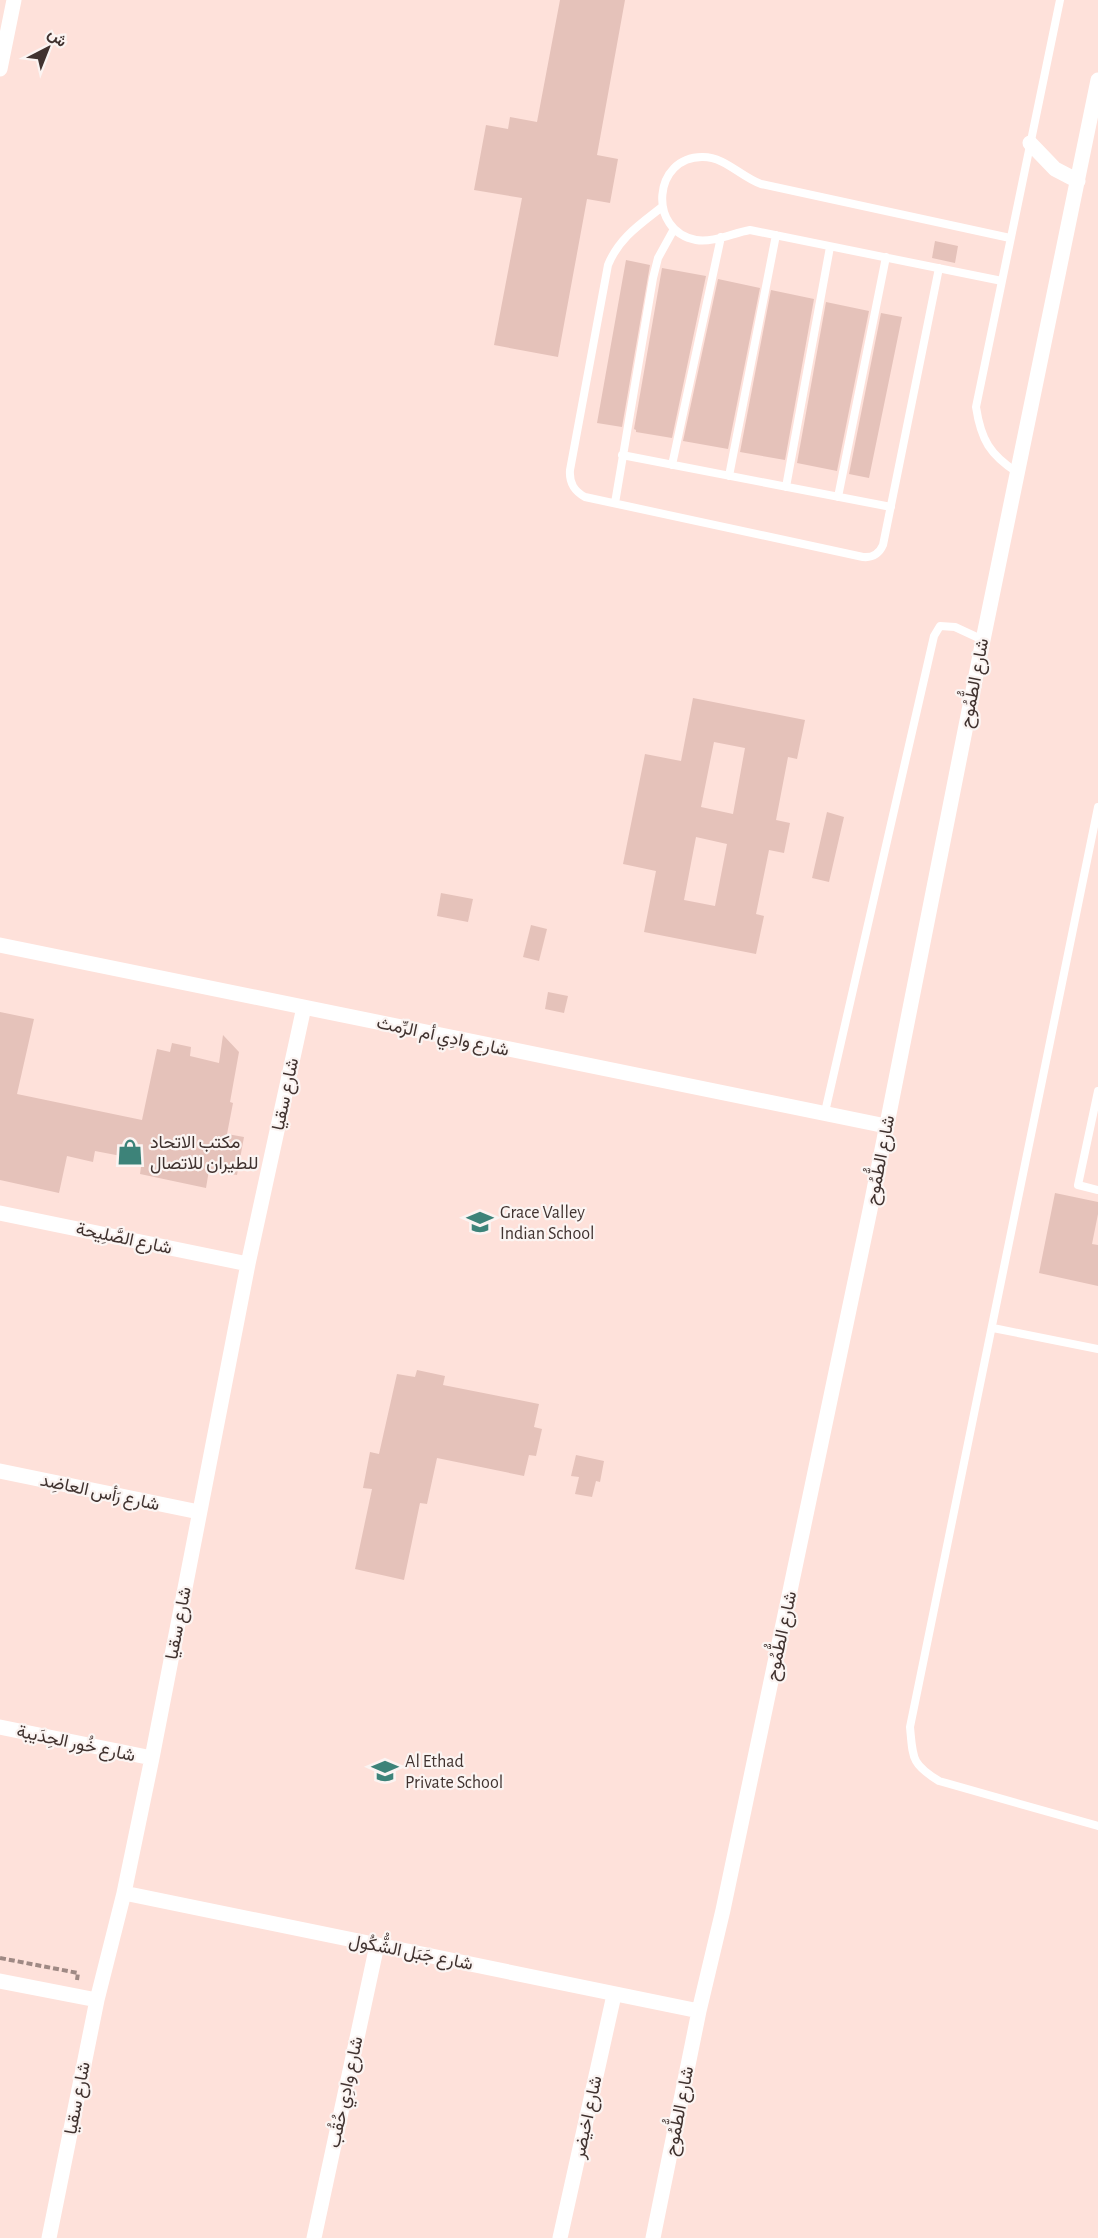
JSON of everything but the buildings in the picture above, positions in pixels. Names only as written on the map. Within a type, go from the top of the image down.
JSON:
[{"type":"street","points":[[0,69],[14,0]]},
{"type":"street","name":"شارع الطُّمُوح","points":[[653,2238],[886,1126],[1098,81]]},
{"type":"street","points":[[1030,143],[1055,169],[1078,181]]},
{"type":"street","name":"شارع وادِي أم الرِّمث","points":[[0,945],[886,1126]]},
{"type":"street","name":"شارع سقيا","points":[[49,2238],[97,2000],[124,1893],[152,1758],[249,1264],[304,1007]]},
{"type":"street","name":"شارع الصَّلِيحة","points":[[0,1213],[249,1264]]},
{"type":"street","name":"شارع رَأس العاضِد","points":[[0,1471],[199,1512]]},
{"type":"street","name":"شارع خُور الحِدَيبة","points":[[0,1727],[152,1758]]},
{"type":"street","name":"شارع جَبَل الشُّكُول","points":[[124,1893],[699,2012]]},
{"type":"street","name":"شارع وادِي حُقُب","points":[[314,2238],[377,1946]]},
{"type":"street","points":[[0,1981],[97,2000]]},
{"type":"street","name":"شارع اخيضر","points":[[561,2238],[614,1995]]},
{"type":"lane","points":[[1018,473],[1001,462],[988,446],[979,427],[976,407],[1060,0]]},
{"type":"lane","points":[[1002,281],[750,230],[709,241],[684,237],[666,219],[661,195],[670,172],[685,161],[704,157],[716,159],[761,184],[1010,238]]},
{"type":"lane","points":[[662,207],[626,234],[613,252],[608,265],[570,470],[571,483],[579,494],[585,497],[867,558],[877,554],[881,550],[891,507],[939,268]]},
{"type":"lane","points":[[615,503],[653,278],[658,258],[674,229]]},
{"type":"lane","points":[[729,476],[776,235]]},
{"type":"lane","points":[[672,465],[721,237]]},
{"type":"lane","points":[[786,487],[830,247]]},
{"type":"lane","points":[[838,497],[886,257]]},
{"type":"lane","points":[[622,455],[891,507]]},
{"type":"lane","points":[[825,1112],[934,636],[940,626],[955,627],[983,640]]},
{"type":"lane","points":[[1098,807],[910,1727],[912,1754],[922,1770],[939,1781],[1098,1826]]},
{"type":"lane","points":[[1098,1091],[1078,1185],[1098,1190]]},
{"type":"lane","points":[[993,1328],[1098,1349]]},
{"type":"path","points":[[0,1958],[78,1973],[74,1996]]},
{"type":"place","name":"مكتب الاتحاد للطيران للاتصال","points":[[130,1152]]},
{"type":"place","name":"Grace Valley Indian School","points":[[480,1222]]},
{"type":"place","name":"Al Ethad Private School","points":[[385,1771]]}]
